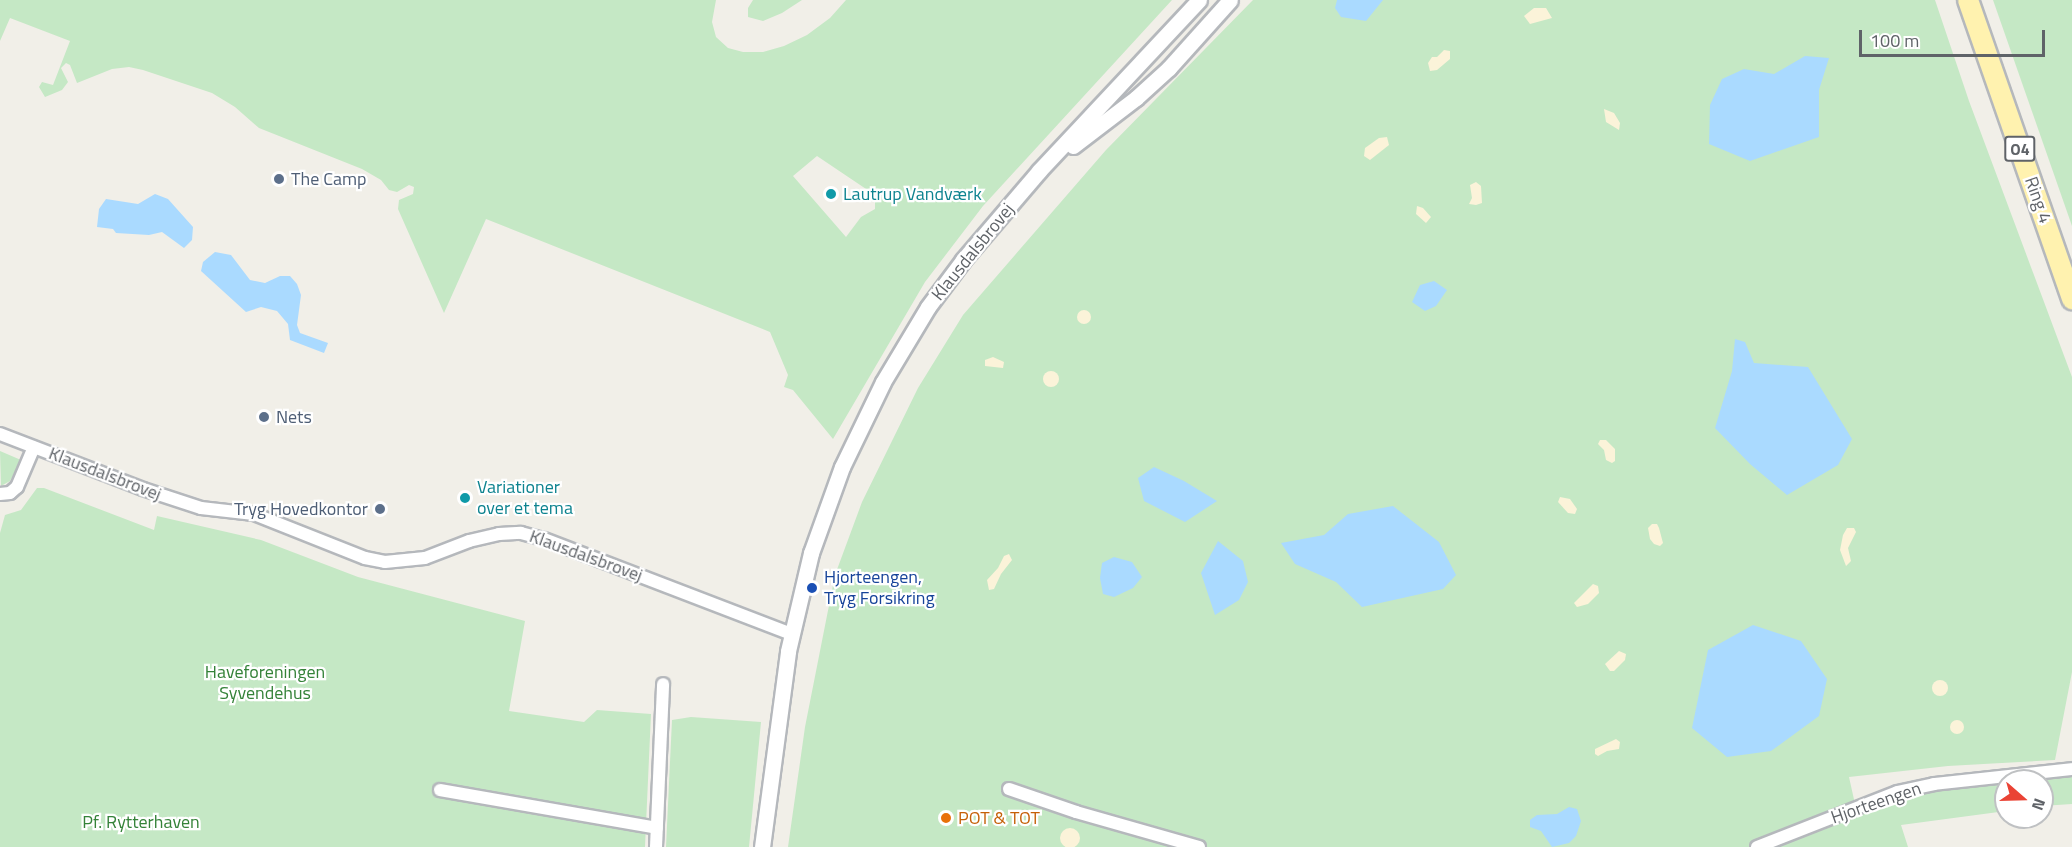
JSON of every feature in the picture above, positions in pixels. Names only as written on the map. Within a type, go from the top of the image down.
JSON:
[{"type":"main road","name":"Ring 4","points":[[1968,0],[2072,299]]},
{"type":"street","name":"Klausdalsbrovej","points":[[762,847],[777,723],[791,634],[826,505],[883,382],[935,298],[963,260],[1039,171],[1199,0]]},
{"type":"street","name":"Klausdalsbrovej","points":[[1039,171],[1136,98],[1169,68],[1230,0]]},
{"type":"street","name":"Klausdalsbrovej","points":[[0,434],[191,505],[254,514],[365,558],[385,562],[425,558],[469,541],[499,534],[520,533],[544,539],[791,634]]},
{"type":"street","name":"Klausdalsbrovej","points":[[0,494],[10,493],[17,487],[34,447]]},
{"type":"street","points":[[656,847],[663,684]]},
{"type":"street","name":"Hjorteengen","points":[[1757,847],[1897,792],[1934,783],[2072,769]]},
{"type":"street","points":[[1009,789],[1076,812],[1199,847]]},
{"type":"street","points":[[440,790],[657,828]]},
{"type":"green space","points":[[0,0],[716,0],[712,22],[716,37],[728,48],[743,52],[763,52],[784,46],[807,35],[830,18],[846,0],[1172,0],[983,206],[925,282],[833,439],[793,390],[784,387],[788,375],[770,332],[486,219],[444,313],[398,209],[399,200],[413,194],[414,187],[409,185],[397,192],[389,190],[381,180],[362,169],[259,128],[235,107],[212,93],[143,70],[129,67],[112,69],[77,83],[70,65],[66,63],[61,68],[68,82],[62,90],[45,97],[39,87],[42,82],[53,85],[70,41],[10,18],[0,41]],"holes":[[[817,156],[875,195],[875,209],[861,217],[846,237],[793,176]]]},
{"type":"green space","points":[[753,0],[802,0],[782,13],[763,21],[748,17],[748,8]]},
{"type":"green space","points":[[1253,0],[1935,0],[1969,101],[2072,377],[2072,672],[2055,760],[1948,766],[1849,777],[1857,813],[1925,792],[1994,783],[1994,813],[1901,825],[1908,847],[788,847],[805,727],[835,575],[862,502],[918,388],[963,315],[1106,150]]},
{"type":"green space","points":[[1993,0],[2072,0],[2072,226],[2022,83]]},
{"type":"green space","points":[[0,451],[21,460],[10,481],[1,486]]},
{"type":"green space","name":"Haveforeningen Syvendehus","points":[[37,488],[44,488],[154,530],[157,516],[261,540],[358,577],[525,621],[509,711],[584,722],[597,710],[651,714],[645,847],[0,847],[0,533],[5,515],[21,510]]},
{"type":"green space","points":[[691,717],[761,722],[749,847],[666,847],[672,720]]},
{"type":"green space","points":[[2072,774],[2072,804],[2054,805],[2054,775]]},
{"type":"sand","points":[[1534,8],[1546,8],[1552,18],[1530,24],[1524,16]]},
{"type":"sand","points":[[1444,50],[1450,51],[1450,59],[1437,70],[1430,71],[1428,63],[1432,57],[1437,57]]},
{"type":"sand","points":[[1604,109],[1614,113],[1620,123],[1619,130],[1606,122]]},
{"type":"sand","points":[[1387,137],[1389,145],[1370,160],[1364,156],[1365,148],[1379,138]]},
{"type":"sand","points":[[1476,182],[1481,186],[1482,203],[1469,204],[1472,198],[1470,185]]},
{"type":"sand","points":[[1417,206],[1423,208],[1431,217],[1426,223],[1416,214]]},
{"type":"sand","points":[[1084,310],[1089,312],[1091,317],[1089,322],[1084,324],[1079,322],[1077,317],[1079,312]]},
{"type":"sand","points":[[993,357],[1004,362],[1003,368],[985,366],[985,360]]},
{"type":"sand","points":[[1048,371],[1054,371],[1059,379],[1057,385],[1048,387],[1043,382],[1043,376]]},
{"type":"sand","points":[[1600,440],[1606,440],[1615,449],[1615,461],[1612,463],[1606,460],[1604,450],[1598,444]]},
{"type":"sand","points":[[1560,497],[1570,499],[1577,509],[1575,514],[1568,513],[1558,502]]},
{"type":"sand","points":[[1652,524],[1657,524],[1659,528],[1663,543],[1660,546],[1654,544],[1650,539],[1648,528]]},
{"type":"sand","points":[[1847,528],[1854,528],[1856,532],[1848,548],[1851,561],[1846,566],[1840,550]]},
{"type":"sand","points":[[1009,554],[1012,560],[1001,574],[994,589],[989,590],[987,580],[998,568],[1004,556]]},
{"type":"sand","points":[[1593,584],[1598,586],[1599,593],[1588,604],[1577,607],[1574,603]]},
{"type":"sand","points":[[1619,651],[1626,654],[1625,660],[1614,671],[1610,671],[1605,664]]},
{"type":"sand","points":[[1940,680],[1948,688],[1940,696],[1932,688]]},
{"type":"sand","points":[[1954,720],[1960,720],[1964,727],[1960,734],[1954,734],[1950,730],[1950,724]]},
{"type":"sand","points":[[1616,739],[1620,742],[1619,749],[1607,751],[1598,756],[1595,754],[1595,749]]},
{"type":"sand","points":[[1070,828],[1077,831],[1080,838],[1077,845],[1070,848],[1063,845],[1060,838],[1063,831]]},
{"type":"water","points":[[1337,0],[1383,0],[1366,21],[1341,17],[1335,8]]},
{"type":"water","points":[[1805,56],[1829,58],[1819,90],[1819,137],[1750,161],[1709,144],[1710,105],[1722,79],[1744,69],[1774,74]]},
{"type":"water","points":[[155,194],[168,199],[193,227],[192,240],[184,248],[162,232],[149,235],[116,233],[113,229],[97,227],[99,209],[106,199],[138,204]]},
{"type":"water","points":[[215,252],[231,255],[250,280],[265,283],[280,276],[290,276],[297,284],[301,295],[297,325],[300,333],[328,343],[324,353],[290,340],[288,324],[277,311],[261,307],[246,312],[201,271],[203,262]]},
{"type":"water","points":[[1434,281],[1447,290],[1436,306],[1425,311],[1412,302],[1420,285]]},
{"type":"water","points":[[1735,339],[1745,342],[1754,363],[1808,367],[1852,439],[1838,465],[1787,495],[1750,464],[1715,428],[1732,371]]},
{"type":"water","points":[[1154,467],[1184,481],[1217,501],[1185,522],[1144,501],[1138,478]]},
{"type":"water","points":[[1393,506],[1439,542],[1456,575],[1443,589],[1362,607],[1336,582],[1295,564],[1281,543],[1324,535],[1348,514]]},
{"type":"water","points":[[1218,541],[1243,561],[1248,582],[1239,600],[1215,615],[1201,573]]},
{"type":"water","points":[[1114,557],[1132,562],[1142,577],[1133,588],[1114,597],[1103,594],[1100,578],[1102,563]]},
{"type":"water","points":[[1753,625],[1801,641],[1827,679],[1819,716],[1771,751],[1727,757],[1692,728],[1708,650]]},
{"type":"water","points":[[1569,807],[1577,809],[1581,821],[1576,836],[1569,843],[1552,847],[1541,831],[1530,827],[1530,820],[1537,815],[1557,814]]},
{"type":"place","name":"The Camp","points":[[279,179]]},
{"type":"place","name":"Lautrup Vandværk","points":[[831,194]]},
{"type":"place","name":"Nets","points":[[264,417]]},
{"type":"place","name":"Variationer over et tema","points":[[465,498]]},
{"type":"place","name":"Tryg Hovedkontor","points":[[380,509]]},
{"type":"place","name":"Hjorteengen, Tryg Forsikring","points":[[812,588]]},
{"type":"place","name":"POT & TOT","points":[[946,818]]},
{"type":"park label","name":"Pf. Rytterhaven","points":[[141,822]]}]
